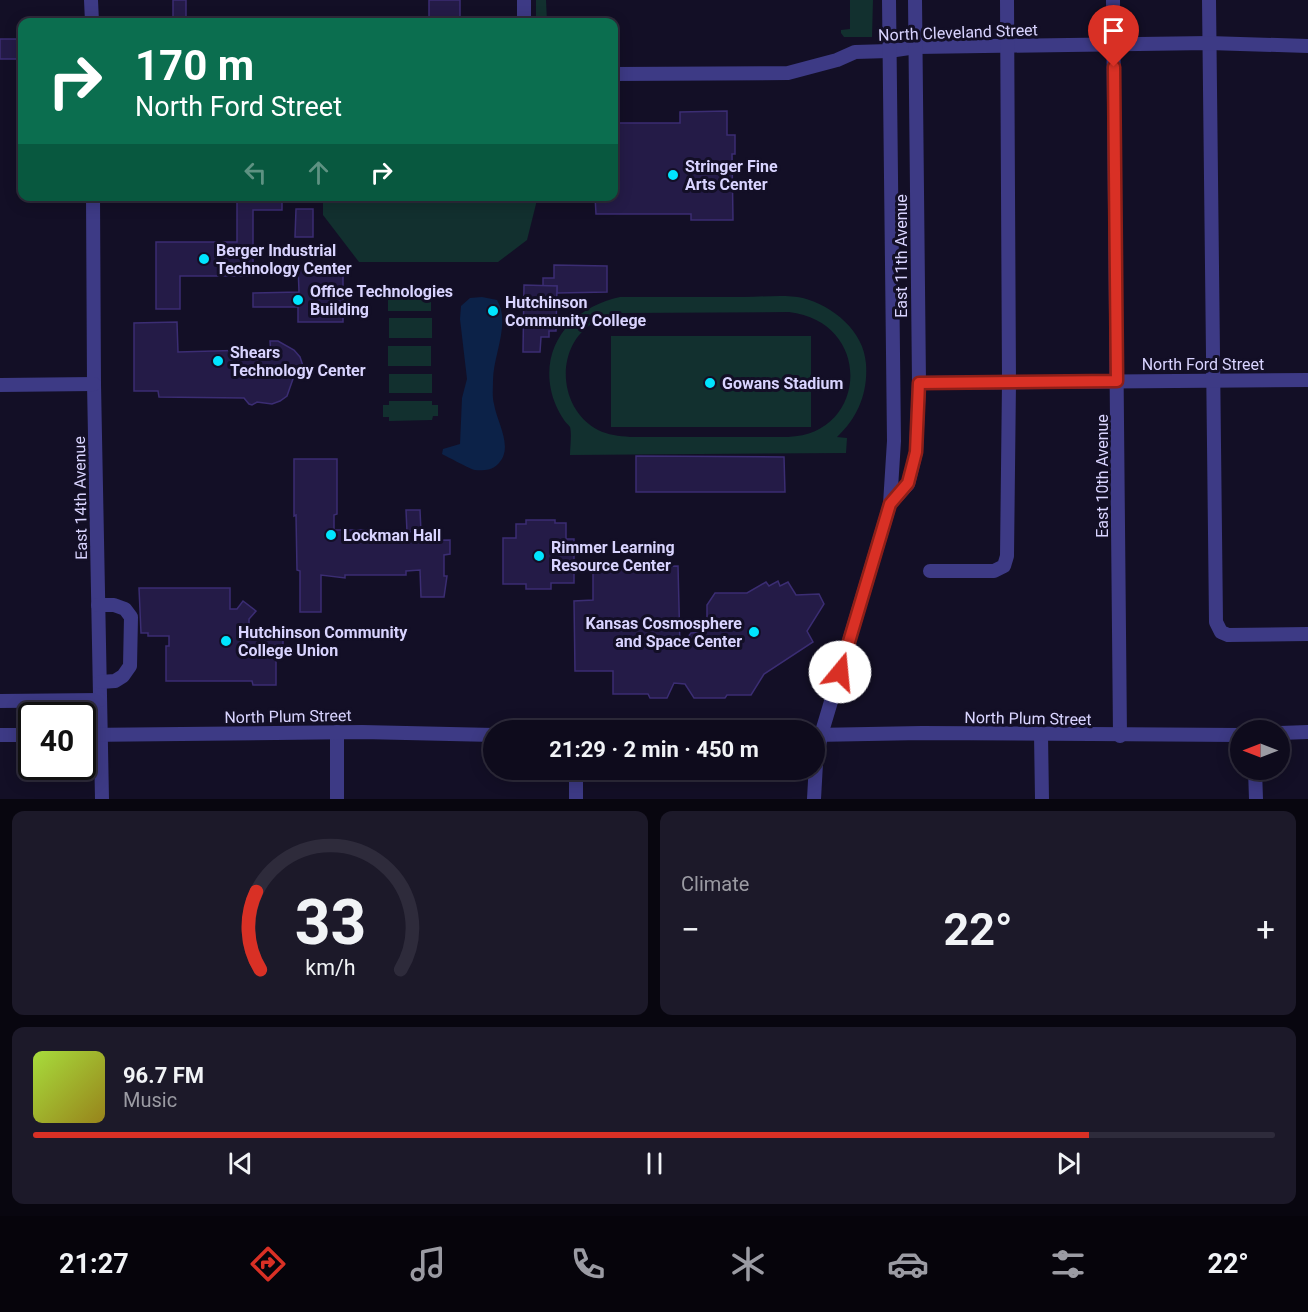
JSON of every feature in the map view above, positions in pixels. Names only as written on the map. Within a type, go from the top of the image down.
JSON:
[{"type":"street","points":[[91,0],[92,18]]},
{"type":"street","points":[[524,0],[524,18]]},
{"type":"street","name":"East 11th Avenue","points":[[823,720],[890,504],[894,441],[889,0]]},
{"type":"street","name":"East 11th Avenue","points":[[890,504],[908,483],[916,452],[919,383],[915,0]]},
{"type":"street","points":[[930,571],[994,571],[1004,566],[1007,556],[1009,382],[1007,0]]},
{"type":"street","name":"East 10th Avenue","points":[[1113,0],[1120,736]]},
{"type":"street","points":[[1209,0],[1216,622],[1221,632],[1228,635],[1308,634]]},
{"type":"street","name":"North Cleveland Street","points":[[618,74],[788,74],[837,60],[855,52],[916,48],[1209,43],[1308,46]]},
{"type":"street","name":"East 14th Avenue","points":[[93,201],[102,799]]},
{"type":"street","name":"North Ford Street","points":[[919,383],[1308,380]]},
{"type":"street","points":[[0,385],[94,384]]},
{"type":"street","points":[[98,605],[114,605],[125,609],[131,617],[130,666],[123,676],[115,681],[100,682]]},
{"type":"street","points":[[0,701],[100,700]]},
{"type":"street","points":[[337,732],[337,799]]},
{"type":"street","name":"North Plum Street","points":[[96,734],[337,732],[483,735]]},
{"type":"street","points":[[1290,733],[1308,732]]},
{"type":"street","points":[[1041,734],[1042,799]]},
{"type":"street","points":[[0,735],[18,735]]},
{"type":"street","name":"North Plum Street","points":[[825,735],[1230,735]]},
{"type":"street","points":[[576,780],[576,799]]},
{"type":"street","name":"East 11th Avenue","points":[[814,799],[815,780]]},
{"type":"street","points":[[1255,780],[1256,799]]},
{"type":"green space","points":[[536,0],[546,0],[547,18],[536,18]]},
{"type":"green space","points":[[850,0],[873,0],[872,37],[844,37],[841,33],[841,30],[850,29]]},
{"type":"green space","points":[[323,201],[536,201],[527,240],[498,262],[359,262],[323,215]]},
{"type":"green space","points":[[388,291],[431,291],[431,311],[388,311]]},
{"type":"green space","points":[[781,296],[803,298],[825,307],[836,314],[853,331],[860,341],[866,364],[865,385],[860,404],[851,421],[837,437],[847,438],[846,453],[570,455],[570,427],[564,421],[551,390],[549,373],[551,356],[565,329],[589,309],[620,297]],"holes":[[[789,312],[817,320],[836,335],[847,355],[850,378],[846,399],[834,418],[814,431],[788,437],[618,436],[598,430],[585,420],[575,408],[569,393],[566,378],[567,362],[572,347],[580,334],[593,323],[612,315],[619,313]]]},
{"type":"green space","points":[[389,318],[432,318],[432,338],[389,338]]},
{"type":"green space","points":[[611,336],[811,336],[811,427],[611,427]]},
{"type":"green space","points":[[388,346],[431,346],[431,366],[388,366]]},
{"type":"green space","points":[[389,374],[432,374],[432,393],[389,393]]},
{"type":"green space","points":[[389,401],[432,401],[432,405],[438,405],[438,416],[433,416],[432,420],[389,421],[389,417],[383,417],[383,405],[389,405]]},
{"type":"water","points":[[482,297],[497,300],[501,309],[502,329],[494,371],[493,401],[505,451],[495,467],[475,470],[442,454],[443,449],[460,444],[462,398],[467,379],[460,319],[461,306],[470,298]]},
{"type":"building","points":[[173,0],[186,0],[186,18],[173,18]]},
{"type":"building","points":[[429,0],[460,0],[460,18],[429,18]]},
{"type":"building","points":[[0,39],[17,39],[17,59],[0,59]]},
{"type":"building","name":"Stringer Fine Arts Center","points":[[727,111],[727,135],[735,135],[735,154],[732,154],[733,220],[691,220],[691,214],[596,214],[595,201],[618,201],[618,123],[680,123],[680,112]]},
{"type":"building","name":"Berger Industrial Technology Center","points":[[237,201],[282,201],[282,210],[253,210],[253,276],[180,276],[180,309],[156,309],[156,242],[237,242]]},
{"type":"building","points":[[296,209],[313,209],[313,237],[295,237]]},
{"type":"building","name":"Office Technologies Building","points":[[343,265],[343,322],[298,322],[298,307],[253,307],[253,293],[299,292],[298,266]]},
{"type":"building","points":[[554,265],[607,266],[607,292],[557,293],[557,286],[543,286],[543,278],[554,278]]},
{"type":"building","points":[[524,285],[557,286],[556,331],[549,331],[549,337],[541,337],[540,352],[523,352]]},
{"type":"building","name":"Shears Technology Center","points":[[177,322],[178,352],[250,350],[250,356],[271,356],[270,341],[278,341],[294,350],[300,357],[306,375],[294,376],[287,396],[272,404],[257,402],[252,405],[244,398],[159,397],[158,391],[134,391],[134,323]]},
{"type":"building","points":[[636,456],[784,457],[785,492],[636,492]]},
{"type":"building","name":"Lockman Hall","points":[[294,459],[337,459],[337,514],[334,515],[334,530],[366,530],[366,541],[450,540],[450,554],[444,555],[444,576],[447,576],[444,597],[421,597],[420,570],[406,571],[406,575],[345,575],[345,578],[321,575],[321,612],[300,612],[300,571],[297,570],[296,515],[294,516]]},
{"type":"building","points":[[406,510],[420,510],[421,532],[407,532]]},
{"type":"building","name":"Rimmer Learning Resource Center","points":[[526,520],[555,520],[555,523],[566,523],[566,539],[574,539],[574,583],[551,583],[551,589],[526,589],[526,584],[503,584],[503,538],[516,538],[516,524],[526,524]]},
{"type":"building","name":"Kansas Cosmosphere and Space Center","points":[[678,566],[680,647],[691,633],[702,632],[707,625],[707,605],[715,593],[747,593],[766,582],[769,586],[778,581],[780,586],[788,582],[796,595],[819,594],[824,604],[807,631],[813,642],[764,674],[751,695],[694,698],[685,684],[674,683],[667,698],[650,698],[648,694],[613,694],[613,671],[575,671],[574,601],[593,600],[593,568]]},
{"type":"building","name":"Hutchinson Community College Union","points":[[139,588],[230,588],[230,609],[237,609],[243,601],[256,611],[249,619],[249,628],[283,628],[283,654],[276,654],[276,685],[253,685],[252,681],[166,681],[166,646],[169,646],[169,636],[148,636],[148,633],[141,633]]},
{"type":"building","points":[[609,780],[652,780],[652,781]]},
{"type":"place","name":"Stringer Fine Arts Center","points":[[673,175]]},
{"type":"place","name":"Berger Industrial Technology Center","points":[[204,259]]},
{"type":"place","name":"Office Technologies Building","points":[[298,300]]},
{"type":"place","name":"Hutchinson Community College","points":[[493,311]]},
{"type":"place","name":"Shears Technology Center","points":[[218,361]]},
{"type":"place","name":"Gowans Stadium","points":[[710,383]]},
{"type":"place","name":"Lockman Hall","points":[[331,535]]},
{"type":"place","name":"Rimmer Learning Resource Center","points":[[539,556]]},
{"type":"place","name":"Kansas Cosmosphere and Space Center","points":[[754,632]]},
{"type":"place","name":"Hutchinson Community College Union","points":[[226,641]]},
{"type":"route","points":[[840,672],[890,504],[908,483],[916,452],[919,383],[1117,381],[1114,67]]}]
